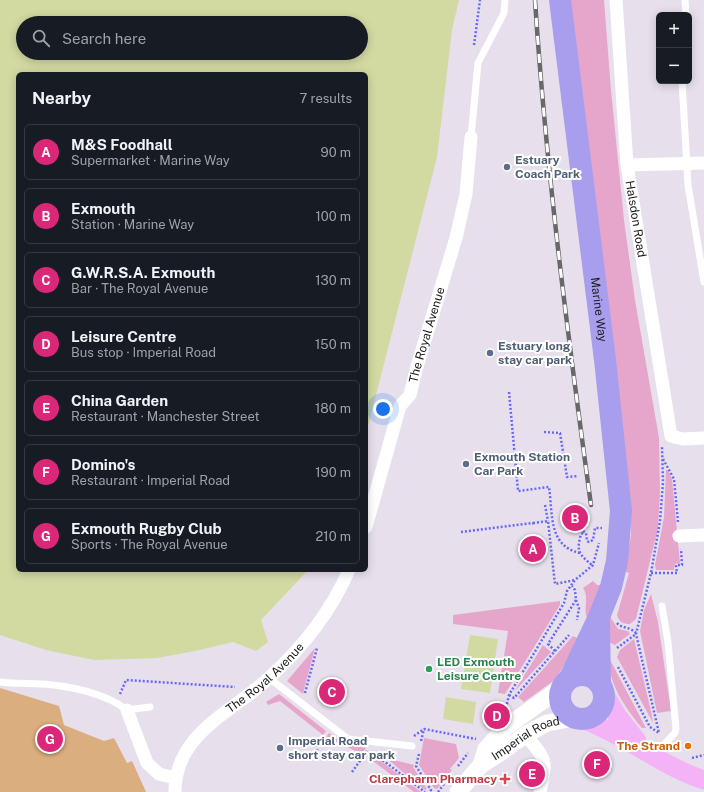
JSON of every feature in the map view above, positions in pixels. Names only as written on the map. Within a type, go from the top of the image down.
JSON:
[{"type":"highway","name":"Marine Way","points":[[560,0],[605,360],[621,511],[617,560],[611,587],[599,617],[566,683]]},
{"type":"highway","name":"Marine Way","points":[[599,617],[602,688]]},
{"type":"highway","points":[[578,675],[586,675],[594,678],[602,688],[604,703],[599,712],[592,717],[578,718],[566,713],[561,705],[560,696],[566,683],[578,675]]},
{"type":"main road","points":[[602,688],[618,717],[649,752]]},
{"type":"main road","points":[[578,718],[603,727],[689,775],[704,780],[704,792]]},
{"type":"street","name":"Halsdon Road","points":[[616,0],[627,165],[671,436],[684,439],[704,438]]},
{"type":"street","name":"The Royal Avenue","points":[[368,520],[400,406],[410,395],[416,370],[456,238],[466,194],[471,137]]},
{"type":"street","points":[[627,165],[704,163]]},
{"type":"street","points":[[680,536],[704,535]]},
{"type":"street","name":"The Royal Avenue","points":[[175,792],[175,778],[185,752],[196,738],[269,678],[310,634],[331,605],[348,572]]},
{"type":"street","name":"Imperial Road","points":[[481,765],[486,749],[506,726],[566,683]]},
{"type":"street","points":[[122,706],[147,763],[159,774],[175,778]]},
{"type":"street","name":"Imperial Road","points":[[458,792],[481,765],[503,751],[525,734],[548,723],[578,718]]},
{"type":"street","points":[[525,734],[542,755],[546,765],[540,792]]},
{"type":"lane","points":[[471,137],[478,64],[504,12],[505,0]]},
{"type":"lane","points":[[685,0],[686,12]]},
{"type":"lane","points":[[682,84],[688,185],[704,282]]},
{"type":"lane","points":[[649,752],[676,733],[668,642],[662,606]]},
{"type":"lane","points":[[269,678],[348,739],[411,743]]},
{"type":"lane","points":[[0,682],[43,684],[72,689],[122,706],[150,707]]},
{"type":"path","points":[[474,46],[480,0]]},
{"type":"path","points":[[509,392],[518,491],[549,488],[558,540],[570,551],[580,554],[592,565]]},
{"type":"path","points":[[617,664],[650,726],[659,733],[636,634],[651,571],[660,521],[663,482],[660,426],[669,423]]},
{"type":"path","points":[[544,432],[560,433],[567,477],[578,476]]},
{"type":"path","points":[[546,505],[548,522],[547,529],[555,584],[575,580]]},
{"type":"path","points":[[460,532],[534,525],[548,522]]},
{"type":"path","points":[[580,554],[578,544],[581,534],[583,532],[586,533],[587,541],[589,542],[592,540],[595,528],[604,528]]},
{"type":"path","points":[[506,710],[509,695],[564,603],[567,591],[575,580],[592,565],[600,540]]},
{"type":"path","points":[[572,586],[575,590],[579,608],[576,621]]},
{"type":"path","points":[[555,651],[548,644],[576,600]]},
{"type":"path","points":[[509,695],[514,698],[574,630]]},
{"type":"path","points":[[304,697],[319,643],[310,634]]},
{"type":"path","points":[[620,646],[636,634]]},
{"type":"path","points":[[122,706],[126,680],[230,688],[238,687]]},
{"type":"path","points":[[411,743],[424,729]]},
{"type":"path","points":[[424,729],[478,739]]},
{"type":"path","points":[[421,744],[424,729]]},
{"type":"path","points":[[317,751],[317,743],[324,736]]},
{"type":"path","points":[[352,772],[368,749],[425,792]]},
{"type":"path","points":[[419,751],[416,766],[431,790],[429,792]]},
{"type":"shaded area","points":[[0,0],[459,0],[452,30],[437,157],[368,426],[368,72],[16,72],[16,572],[306,572],[261,620],[268,642],[256,651],[233,642],[157,658],[94,660],[46,650],[0,635]]},
{"type":"shaded area","points":[[567,0],[604,0],[624,220],[635,300],[659,438],[660,493],[658,528],[636,619],[630,624],[625,624],[622,622],[617,615],[629,573],[624,571],[631,535],[631,503]]},
{"type":"shaded area","points":[[666,470],[668,470],[672,479],[680,563],[675,564],[674,570],[656,570],[655,565],[664,517]]},
{"type":"shaded area","points":[[593,581],[597,585],[603,585],[588,619],[586,615],[586,596],[583,588]]},
{"type":"shaded area","points":[[651,594],[658,622],[671,711],[657,713],[640,631],[644,610]]},
{"type":"shaded area","points":[[560,601],[560,605],[505,694],[498,693],[508,631],[453,624],[453,615]]},
{"type":"shaded area","points":[[609,615],[618,629],[628,631],[630,634],[615,645],[606,641]]},
{"type":"shaded area","points":[[470,635],[498,639],[490,693],[461,689]]},
{"type":"shaded area","points":[[573,636],[579,639],[556,679],[524,702],[518,697]]},
{"type":"shaded area","points":[[634,639],[653,723],[617,657],[620,650]]},
{"type":"shaded area","points":[[543,645],[551,652],[514,692]]},
{"type":"shaded area","points":[[315,648],[303,694],[287,681]]},
{"type":"shaded area","points":[[608,656],[646,728],[642,728],[619,695],[611,676]]},
{"type":"shaded area","points":[[0,688],[59,706],[64,725],[104,741],[114,738],[127,763],[132,761],[146,792],[0,792]]},
{"type":"shaded area","points":[[279,694],[326,731],[323,735],[280,701],[268,705],[266,702]]},
{"type":"shaded area","points":[[446,697],[476,702],[473,724],[443,719]]},
{"type":"shaded area","points":[[329,733],[343,744],[366,748],[362,754],[326,737]]},
{"type":"shaded area","points":[[424,738],[456,744],[459,758],[450,769],[452,770],[437,789],[434,788],[419,765]]},
{"type":"shaded area","points":[[368,751],[421,792],[414,792],[365,755]]},
{"type":"shaded area","points":[[386,758],[414,765],[413,767],[427,789],[425,790]]},
{"type":"railway","points":[[535,0],[551,190],[591,505]]},
{"type":"place","name":"Estuary Coach Park","points":[[507,167]]},
{"type":"place","name":"Estuary long stay car park","points":[[490,353]]},
{"type":"place","name":"Exmouth Station Car Park","points":[[466,464]]},
{"type":"place","name":"Exmouth","points":[[575,518]]},
{"type":"place","name":"M&S Foodhall","points":[[533,549]]},
{"type":"place","name":"LED Exmouth Leisure Centre","points":[[429,669]]},
{"type":"place","name":"G.W.R.S.A. Exmouth","points":[[332,692]]},
{"type":"place","name":"Leisure Centre","points":[[497,716]]},
{"type":"place","name":"Exmouth Rugby Club","points":[[50,739]]},
{"type":"place","name":"The Strand","points":[[688,746]]},
{"type":"place","name":"Imperial Road short stay car park","points":[[280,748]]},
{"type":"place","name":"Domino's","points":[[597,764]]},
{"type":"place","name":"China Garden","points":[[532,774]]},
{"type":"place","name":"Clarepharm Pharmacy","points":[[505,779]]}]
